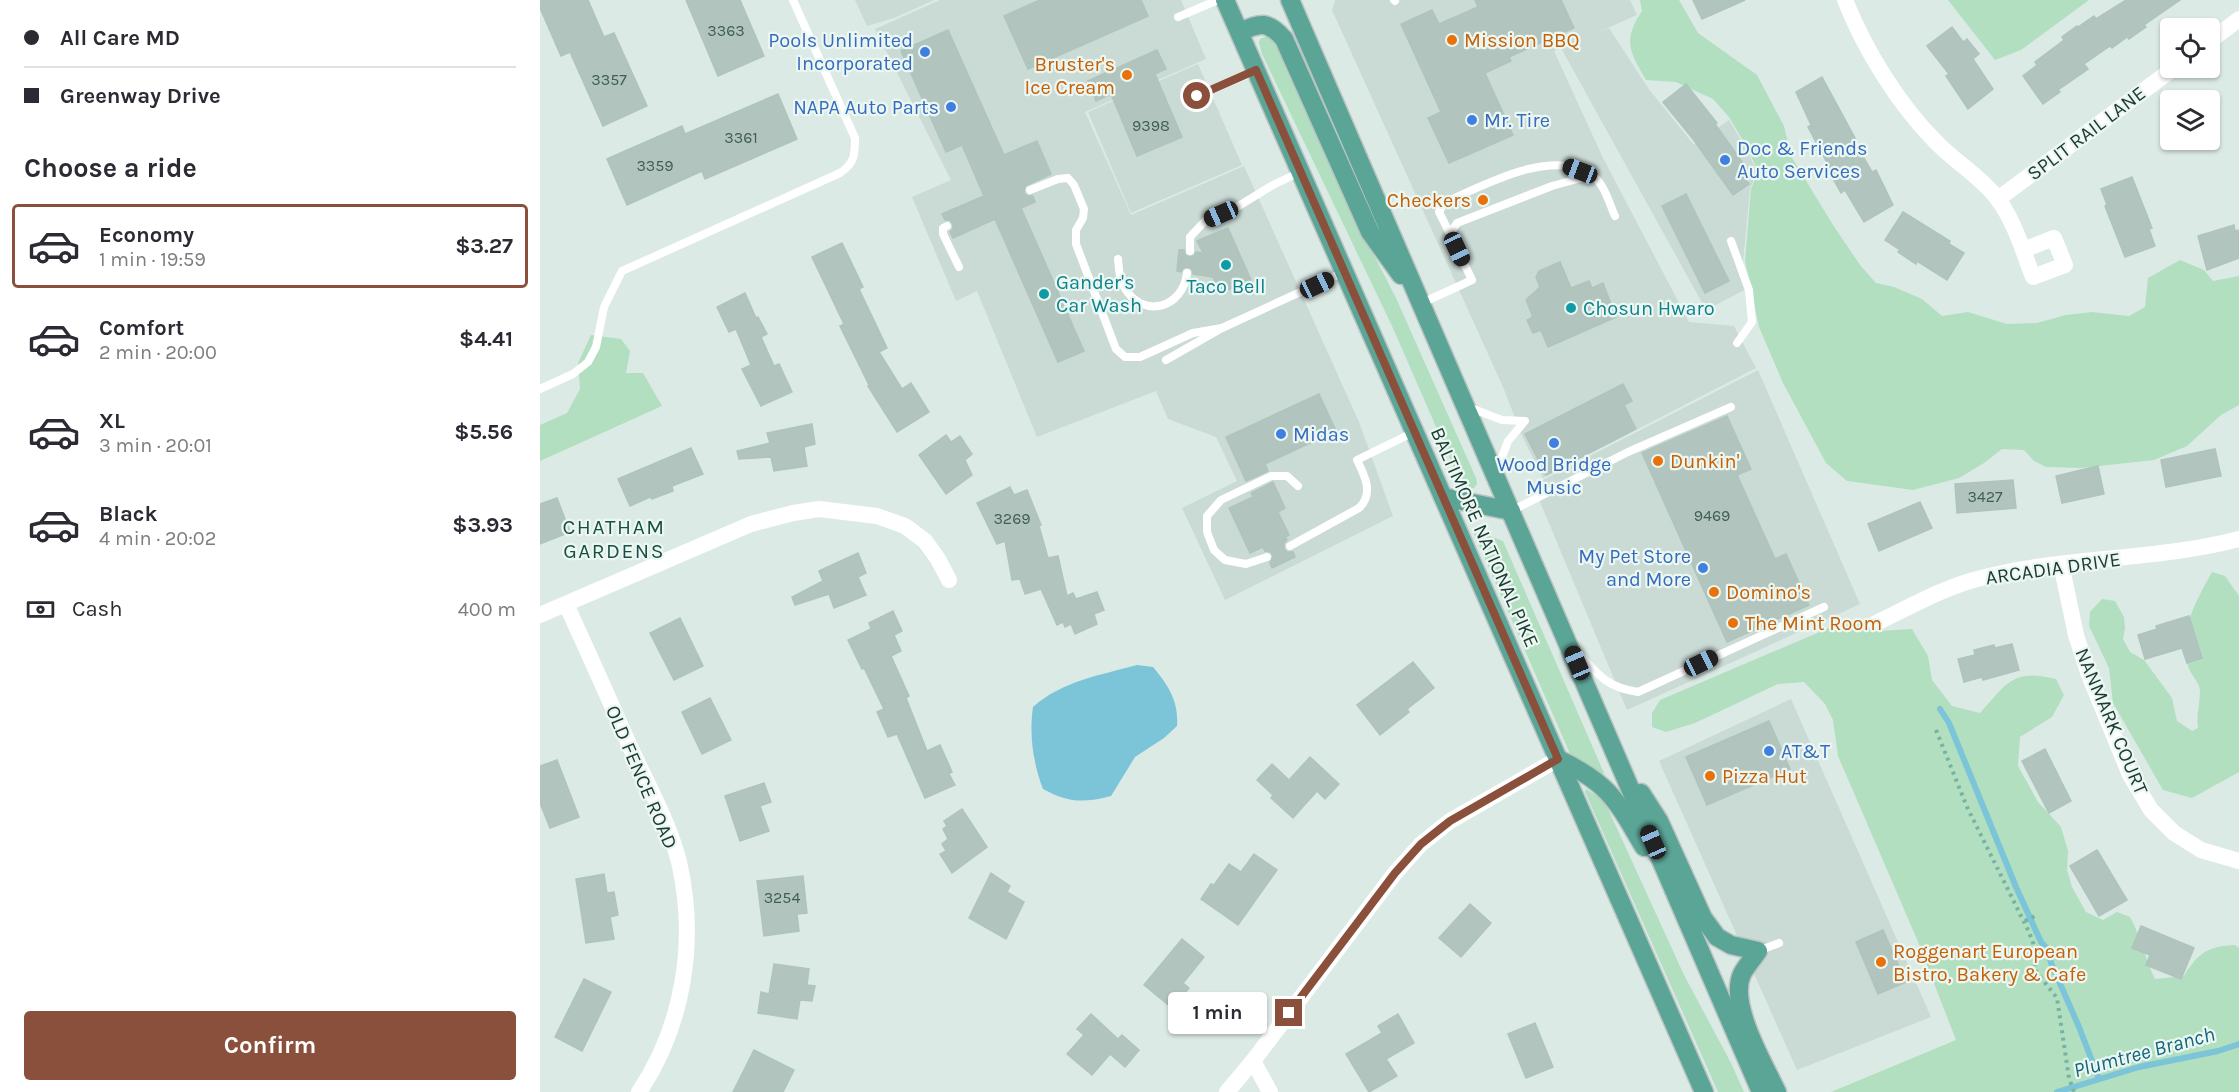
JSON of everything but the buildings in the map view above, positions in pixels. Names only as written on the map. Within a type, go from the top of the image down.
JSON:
[{"type":"main road","name":"BALTIMORE NATIONAL PIKE","points":[[1226,0],[1704,1092]]},
{"type":"main road","name":"BALTIMORE NATIONAL PIKE","points":[[1290,0],[1761,1092]]},
{"type":"main road","points":[[1240,32],[1253,25],[1264,25],[1274,27],[1284,39],[1370,232],[1422,303]]},
{"type":"main road","points":[[1443,497],[1511,511]]},
{"type":"main road","points":[[1611,747],[1659,821],[1703,918],[1717,937],[1731,945],[1758,951],[1741,975],[1738,995],[1744,1018],[1777,1092]]},
{"type":"main road","points":[[1558,759],[1598,781],[1617,801],[1689,924]]},
{"type":"street","points":[[1845,0],[1890,86],[1937,143],[1976,176],[1998,199],[2023,250]]},
{"type":"street","points":[[2220,33],[2239,19]]},
{"type":"street","name":"SPLIT RAIL LANE","points":[[1998,199],[2161,78]]},
{"type":"street","points":[[540,615],[751,524],[819,509],[877,516],[905,526],[925,541],[949,580]]},
{"type":"street","name":"ARCADIA DRIVE","points":[[1875,623],[1941,592],[1979,578],[2016,570],[2180,551],[2239,539]]},
{"type":"street","name":"NANMARK COURT","points":[[2061,564],[2076,635],[2089,675],[2130,775],[2151,810],[2174,832],[2201,850],[2239,861]]},
{"type":"street","name":"OLD FENCE ROAD","points":[[566,604],[663,818],[678,861],[686,914],[687,957],[677,1010],[664,1048],[639,1092]]},
{"type":"street","points":[[1227,1092],[1395,873],[1421,844],[1450,821],[1558,759]]},
{"type":"street","points":[[1253,1061],[1270,1092]]},
{"type":"lane","points":[[540,389],[573,374],[588,362],[596,347],[604,307],[622,271],[840,173],[850,166],[855,155],[855,138],[793,0]]},
{"type":"lane","points":[[1178,17],[1218,0]]},
{"type":"lane","points":[[1197,96],[1256,70]]},
{"type":"lane","points":[[1422,303],[1472,280],[1439,212],[1444,202],[1525,169],[1568,166],[1592,175],[1601,185],[1616,216]]},
{"type":"lane","points":[[1190,251],[1190,237],[1205,221],[1237,207],[1273,185],[1301,172]]},
{"type":"lane","points":[[1450,234],[1457,223],[1552,186],[1592,175]]},
{"type":"lane","points":[[1030,190],[1058,179],[1068,178],[1074,184],[1084,209],[1083,218],[1076,230],[1076,244],[1116,349],[1125,357],[1140,357],[1193,333],[1222,328]]},
{"type":"lane","points":[[947,226],[943,228],[943,234],[959,267]]},
{"type":"lane","points":[[1731,241],[1749,290],[1752,322],[1737,343]]},
{"type":"lane","points":[[1118,259],[1119,273],[1124,287],[1146,306],[1160,306],[1173,301],[1186,285],[1187,273]]},
{"type":"lane","points":[[1166,360],[1222,328],[1345,272]]},
{"type":"lane","points":[[1467,407],[1502,420],[1525,421],[1508,441],[1495,476]]},
{"type":"lane","points":[[1511,511],[1628,452],[1731,407]]},
{"type":"lane","points":[[1290,546],[1359,508],[1365,502],[1368,490],[1357,460],[1415,432]]},
{"type":"lane","points":[[1267,557],[1246,564],[1225,560],[1214,550],[1207,532],[1208,516],[1221,500],[1271,476],[1287,476],[1298,486]]},
{"type":"lane","points":[[1568,642],[1607,683],[1623,690],[1638,692],[1824,607]]},
{"type":"lane","points":[[1758,951],[1779,943]]},
{"type":"path","points":[[1936,730],[1967,807],[2024,921],[2036,951],[2035,970],[2057,998],[2069,1078],[2074,1092]]},
{"type":"path","points":[[2024,921],[2037,915]]},
{"type":"shaded area","points":[[855,0],[934,0],[894,18],[867,26]]},
{"type":"shaded area","points":[[940,0],[1181,0],[1206,59],[1085,112],[1131,215],[1244,166],[1359,422],[1393,516],[1225,600],[1182,508],[1237,481],[1216,437],[1168,419],[1156,391],[1037,437],[977,291],[956,301],[912,197],[951,180],[875,29]]},
{"type":"shaded area","points":[[1335,0],[1630,0],[1637,15],[1592,35],[1609,28],[1648,88],[1694,145],[1729,120],[1757,172],[1750,189],[1743,262],[1750,287],[1706,310],[1561,48],[1554,51],[1603,158],[1689,322],[1734,326],[1756,368],[1543,478],[1522,436],[1503,387],[1332,10]]},
{"type":"shaded area","points":[[1198,64],[1242,165],[1131,213],[1088,112]]},
{"type":"shaded area","points":[[1758,370],[1860,604],[1627,710],[1533,485]]},
{"type":"shaded area","points":[[1791,699],[1931,1017],[1797,1070],[1659,761]]},
{"type":"green space","points":[[1640,0],[1679,0],[1698,33],[1757,75],[1784,126],[1791,156],[1860,265],[1876,283],[1894,287],[1922,299],[1942,316],[1968,312],[2007,324],[2037,323],[2066,315],[2092,312],[2129,316],[2145,307],[2148,278],[2180,260],[2204,270],[2213,281],[2239,276],[2239,405],[2221,415],[2187,446],[2154,460],[2081,468],[2046,467],[2034,461],[2024,450],[2002,449],[1959,478],[1913,490],[1847,481],[1826,463],[1783,383],[1759,327],[1745,261],[1751,189],[1758,172],[1748,149],[1729,117],[1713,99],[1676,82],[1646,80],[1632,54],[1630,39],[1642,11]]},
{"type":"green space","points":[[1948,0],[2089,0],[2021,50],[1995,60]]},
{"type":"green space","points":[[1267,36],[1274,40],[1280,48],[1361,230],[1396,298],[1476,478],[1477,484],[1474,488],[1465,487],[1457,475],[1392,326],[1262,54],[1260,39]]},
{"type":"green space","points":[[591,335],[621,339],[630,351],[626,373],[643,373],[662,406],[540,461],[540,425],[567,413],[580,389],[578,363]]},
{"type":"green space","points":[[1472,529],[1503,541],[1604,773],[1601,775],[1585,762],[1571,756]]},
{"type":"green space","points":[[2212,572],[2225,576],[2239,596],[2239,772],[2192,798],[2163,790],[2113,703],[2109,668],[2089,626],[2090,612],[2102,599],[2115,601],[2124,617],[2123,639],[2130,652],[2144,660],[2172,698],[2177,721],[2192,731],[2198,728],[2200,691],[2188,666],[2185,641],[2190,617]]},
{"type":"green space","points":[[1862,622],[1879,631],[1912,629],[1928,656],[1932,680],[1952,706],[1980,713],[1997,693],[2020,677],[2030,675],[2056,679],[2064,695],[2052,717],[2020,737],[2018,766],[2038,802],[2061,827],[2068,851],[2067,870],[2072,887],[2086,912],[2103,920],[2117,912],[2130,917],[2155,979],[2184,976],[2199,956],[2211,949],[2235,945],[2239,948],[2239,1092],[1831,1092],[1956,1040],[1916,937],[1838,756],[1833,720],[1825,704],[1804,682],[1778,684],[1695,723],[1666,732],[1652,727],[1652,713],[1660,700],[1836,625]]},
{"type":"green space","points":[[1586,789],[1603,800],[1609,811],[1684,975],[1744,1092],[1718,1092],[1585,792]]},
{"type":"water","points":[[1137,665],[1153,667],[1163,680],[1174,701],[1177,726],[1164,738],[1135,757],[1111,796],[1092,800],[1076,800],[1060,797],[1043,789],[1033,748],[1031,728],[1033,707],[1044,698],[1069,685]]},
{"type":"waterway","points":[[1940,709],[1949,723],[2016,887],[2041,942],[2048,950],[2051,963],[2099,1079]]},
{"type":"waterway","name":"Plumtree Branch","points":[[2057,1092],[2139,1067],[2218,1051],[2239,1044]]},
{"type":"place","name":"Mission BBQ","points":[[1452,40]]},
{"type":"place","name":"Pools Unlimited Incorporated","points":[[925,52]]},
{"type":"place","name":"Bruster's Ice Cream","points":[[1127,75]]},
{"type":"place","name":"NAPA Auto Parts","points":[[951,107]]},
{"type":"place","name":"Mr. Tire","points":[[1472,120]]},
{"type":"place","name":"Doc & Friends Auto Services","points":[[1725,160]]},
{"type":"place","name":"Checkers","points":[[1483,200]]},
{"type":"place","name":"Taco Bell","points":[[1226,265]]},
{"type":"place","name":"Gander's Car Wash","points":[[1044,294]]},
{"type":"place","name":"Chosun Hwaro","points":[[1571,308]]},
{"type":"place","name":"Midas","points":[[1281,434]]},
{"type":"place","name":"Wood Bridge Music","points":[[1554,443]]},
{"type":"place","name":"Dunkin'","points":[[1658,461]]},
{"type":"place","name":"My Pet Store and More","points":[[1703,568]]},
{"type":"place","name":"Domino's","points":[[1714,592]]},
{"type":"place","name":"The Mint Room","points":[[1733,623]]},
{"type":"place","name":"AT&T","points":[[1769,751]]},
{"type":"place","name":"Pizza Hut","points":[[1710,776]]},
{"type":"place","name":"Roggenart European Bistro, Bakery & Cafe","points":[[1881,962]]},
{"type":"district","name":"CHATHAM GARDENS","points":[[614,539]]},
{"type":"route","points":[[1197,96],[1256,70],[1558,759],[1450,821],[1421,844],[1395,873],[1289,1013]]}]
